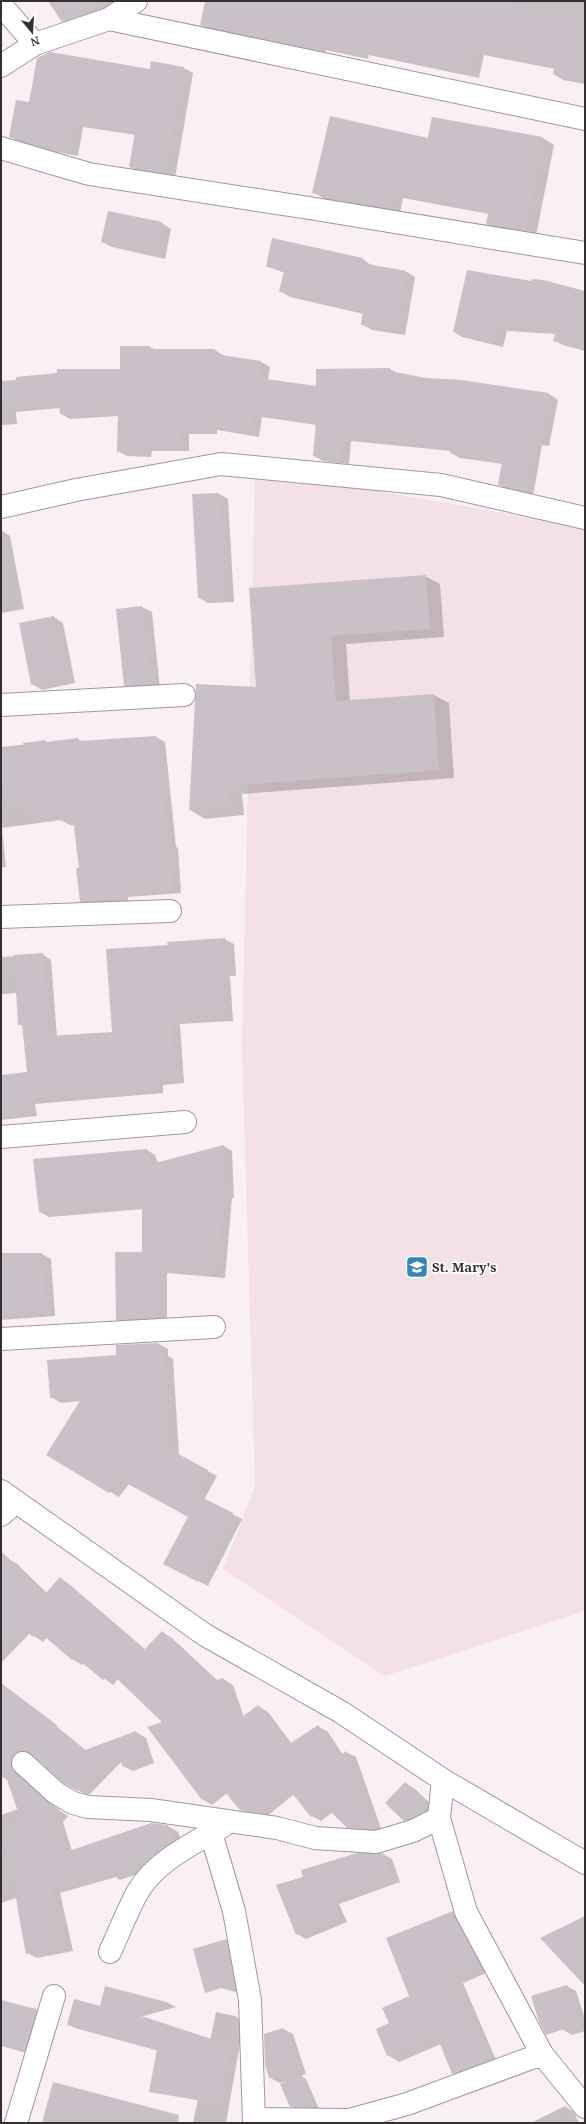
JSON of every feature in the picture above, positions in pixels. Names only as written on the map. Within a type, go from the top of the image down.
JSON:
[{"type":"street","points":[[1,66],[35,44],[109,19],[136,1]]},
{"type":"street","points":[[1,5],[35,44]]},
{"type":"street","points":[[109,19],[585,119]]},
{"type":"street","points":[[1,148],[90,174],[585,253]]},
{"type":"street","points":[[1,507],[76,490],[221,464],[441,485],[585,518]]},
{"type":"street","points":[[1,705],[184,695]]},
{"type":"street","points":[[1,917],[170,911]]},
{"type":"street","points":[[1,1137],[185,1122]]},
{"type":"street","points":[[1,1339],[214,1327]]},
{"type":"street","points":[[6,1503],[205,1635],[341,1712],[443,1780],[585,1863]]},
{"type":"street","points":[[23,1763],[56,1793],[73,1804],[88,1807],[151,1810],[277,1828],[315,1838],[376,1842],[413,1832],[439,1818]]},
{"type":"street","points":[[443,1780],[439,1818],[466,1912],[542,2054],[585,2107]]},
{"type":"street","points":[[110,1952],[138,1892],[149,1878],[166,1861],[231,1822]]},
{"type":"street","points":[[211,1833],[234,1911],[250,2000],[254,2121],[349,2120],[407,2104],[542,2054]]},
{"type":"street","points":[[16,2123],[54,1996]]},
{"type":"shaded area","name":"St. Mary's","points":[[255,470],[585,527],[585,1611],[385,1676],[223,1569],[255,1486],[242,1047]]},
{"type":"building","points":[[48,1],[107,1],[91,12],[62,22]]},
{"type":"building","points":[[205,1],[509,1],[585,15],[585,80],[553,74],[554,66],[474,50],[469,73],[359,50],[359,54],[316,45],[315,50],[200,25]]},
{"type":"building","points":[[50,52],[150,69],[151,61],[184,67],[165,173],[129,167],[135,132],[74,122],[69,151],[36,145],[9,137],[16,100],[29,102],[37,58]]},
{"type":"building","points":[[330,116],[428,138],[432,117],[543,137],[525,231],[486,224],[489,210],[392,193],[389,208],[312,193]]},
{"type":"building","points":[[108,211],[162,222],[155,254],[101,242]]},
{"type":"building","points":[[272,238],[363,258],[362,263],[406,271],[396,330],[361,325],[363,311],[279,292],[284,271],[266,267]]},
{"type":"building","points":[[467,270],[531,281],[532,279],[543,280],[585,291],[585,349],[553,341],[556,330],[498,327],[494,342],[453,332]]},
{"type":"building","points":[[120,346],[150,346],[150,349],[215,349],[215,354],[261,361],[259,378],[316,386],[316,369],[390,368],[390,371],[426,378],[461,380],[549,393],[540,441],[533,440],[525,491],[498,485],[502,461],[450,453],[451,447],[342,437],[340,459],[313,456],[316,422],[253,412],[250,432],[209,426],[209,430],[180,429],[180,447],[143,447],[143,452],[117,452],[118,411],[60,414],[59,403],[1,408],[1,381],[16,380],[16,377],[57,373],[57,369],[120,369]]},
{"type":"building","points":[[219,493],[225,597],[198,598],[192,494]]},
{"type":"building","points":[[426,575],[430,629],[331,636],[336,701],[434,694],[439,770],[227,786],[229,807],[189,810],[196,684],[256,687],[249,588]]},
{"type":"building","points":[[142,606],[151,684],[124,686],[116,609]]},
{"type":"building","points":[[54,616],[66,678],[31,685],[19,623]]},
{"type":"building","points":[[156,736],[169,842],[173,889],[120,893],[120,898],[80,902],[76,868],[79,868],[73,819],[60,821],[59,815],[32,819],[30,803],[6,807],[1,776],[1,751],[24,747],[23,743],[46,740],[46,742],[78,738],[79,741]]},
{"type":"building","points":[[225,938],[227,971],[221,972],[224,1016],[171,1019],[175,1079],[155,1080],[155,1089],[27,1099],[28,1111],[1,1114],[1,1075],[27,1072],[22,1024],[18,1025],[14,955],[43,953],[48,1036],[112,1032],[106,949],[168,945],[167,942]]},
{"type":"building","points":[[224,1145],[225,1194],[216,1274],[158,1269],[159,1318],[116,1320],[115,1252],[142,1252],[142,1204],[39,1212],[33,1159],[147,1149],[151,1164]]},
{"type":"building","points":[[1,1253],[42,1253],[46,1311],[1,1315]]},
{"type":"building","points":[[159,1343],[159,1352],[164,1352],[169,1449],[208,1470],[195,1494],[233,1513],[198,1582],[163,1564],[188,1517],[119,1479],[109,1493],[46,1455],[83,1396],[50,1398],[47,1360],[116,1355],[116,1345]]},
{"type":"building","points":[[1,1551],[45,1594],[60,1577],[144,1650],[162,1631],[215,1681],[223,1678],[238,1720],[258,1705],[288,1745],[318,1725],[339,1756],[346,1751],[374,1829],[347,1828],[325,1806],[311,1817],[287,1787],[256,1812],[240,1810],[220,1786],[202,1800],[147,1727],[162,1722],[110,1672],[103,1680],[75,1657],[72,1660],[38,1631],[33,1637],[22,1627],[1,1648]]},
{"type":"building","points":[[1,1684],[48,1719],[47,1720],[85,1750],[136,1731],[145,1758],[123,1767],[117,1751],[78,1791],[63,1783],[31,1754],[20,1751],[14,1755],[11,1766],[15,1772],[48,1802],[60,1810],[54,1816],[66,1852],[151,1823],[168,1825],[174,1841],[144,1863],[110,1875],[109,1871],[51,1888],[64,1946],[26,1954],[17,1906],[22,1905],[1,1837],[1,1834],[23,1826],[7,1780],[1,1776]]},
{"type":"building","points":[[405,1782],[428,1804],[418,1814],[404,1821],[385,1803]]},
{"type":"building","points":[[357,1853],[383,1853],[391,1877],[331,1899],[339,1917],[296,1935],[276,1885],[303,1877],[301,1870]]},
{"type":"building","points":[[453,1911],[480,1965],[452,1977],[488,2061],[452,2074],[436,2034],[387,2056],[376,2029],[389,2023],[382,2008],[409,1996],[386,1938]]},
{"type":"building","points":[[585,1916],[585,1986],[540,1938]]},
{"type":"building","points":[[226,1939],[235,1984],[205,1993],[193,1949]]},
{"type":"building","points":[[567,1985],[579,2024],[546,2035],[539,2022],[531,1996]]},
{"type":"building","points":[[105,1986],[170,2003],[132,2013],[230,2045],[220,2104],[149,2092],[157,2049],[67,2025],[74,1999],[100,2006]]},
{"type":"building","points":[[1,2000],[36,2009],[25,2050],[1,2044]]},
{"type":"building","points":[[283,2028],[297,2069],[269,2078],[265,2065],[264,2034]]},
{"type":"building","points":[[302,2075],[315,2107],[290,2107],[280,2084]]},
{"type":"building","points":[[53,2082],[179,2115],[178,2123],[42,2123]]},
{"type":"place","name":"St. Mary's","points":[[417,1267]]}]
